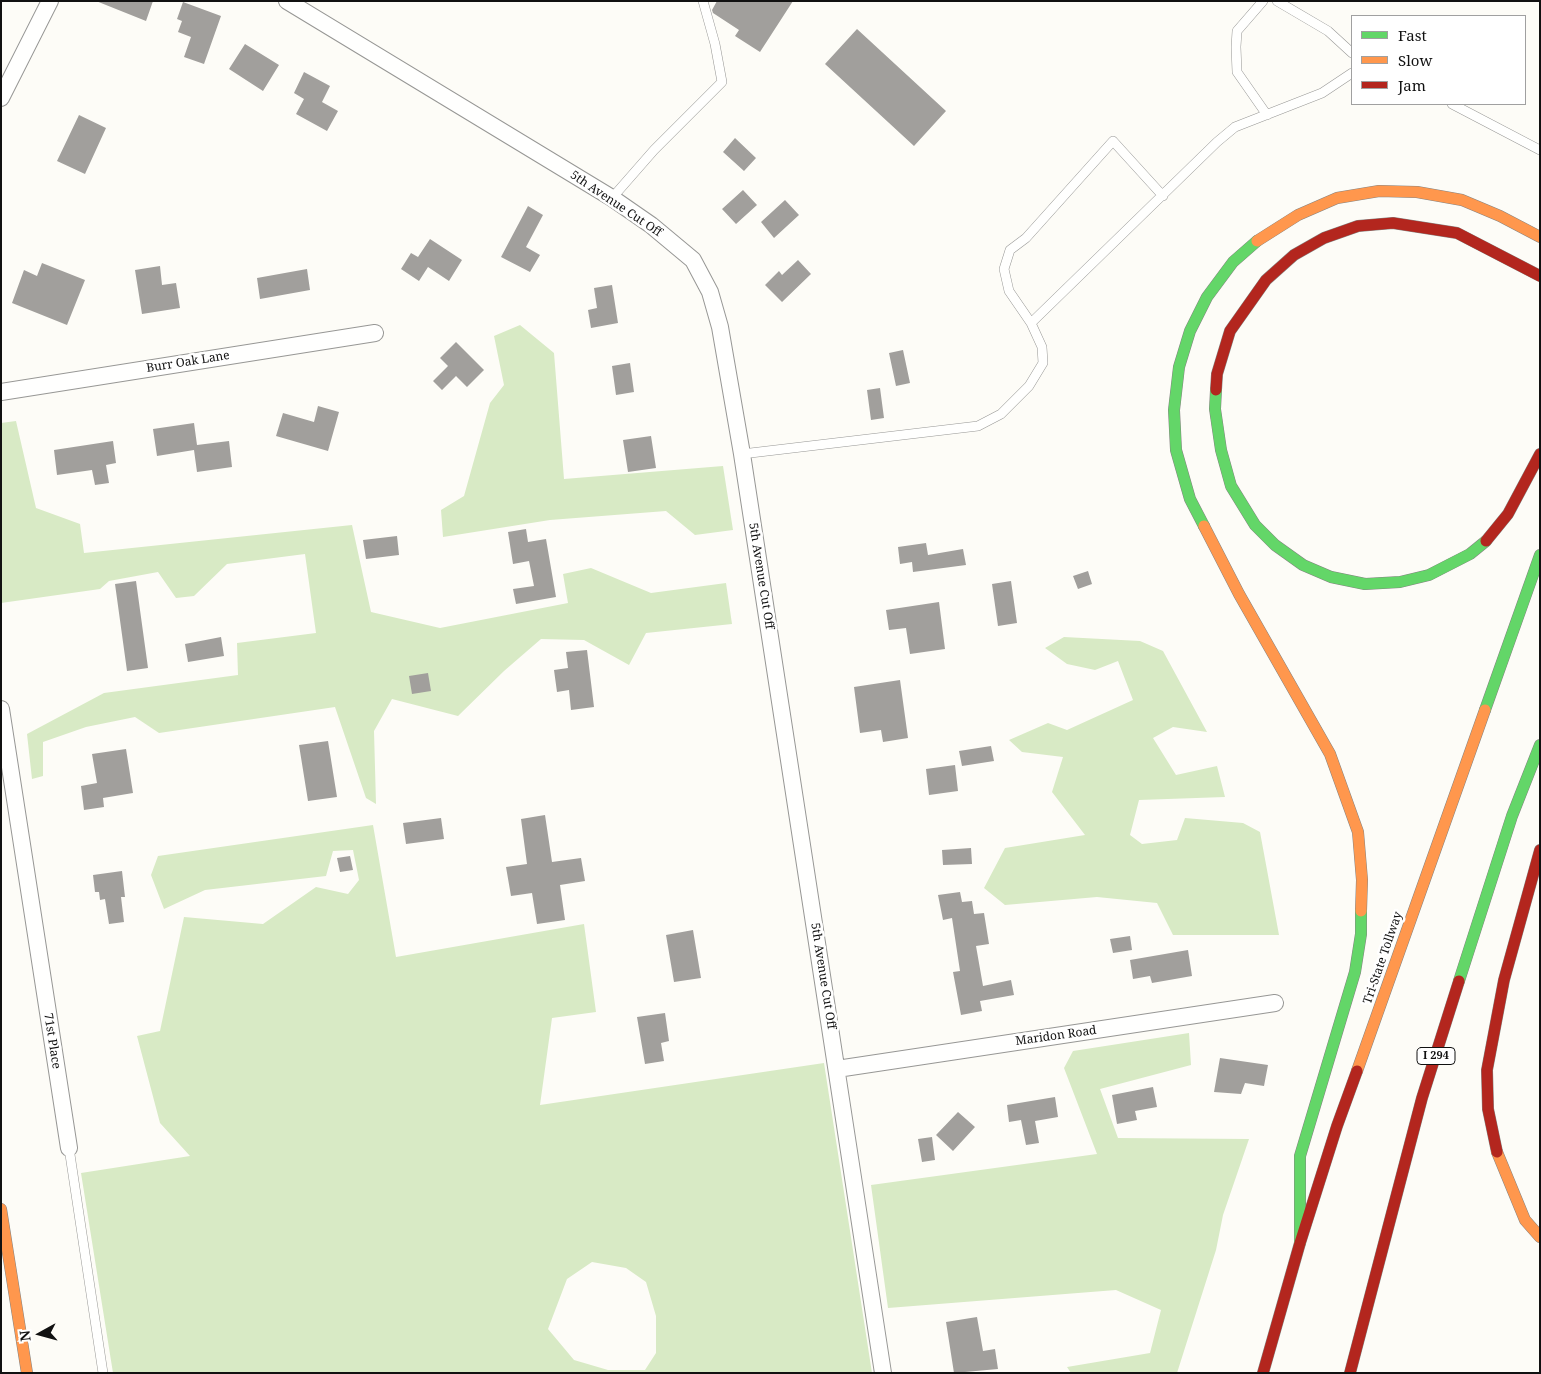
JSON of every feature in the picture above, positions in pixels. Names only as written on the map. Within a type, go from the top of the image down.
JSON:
[{"type":"highway","points":[[1300,1243],[1300,1156],[1355,972],[1361,934],[1362,880],[1358,832],[1330,754],[1239,594],[1190,499],[1176,450],[1174,410],[1179,367],[1190,331],[1207,298],[1233,262],[1266,234],[1298,215],[1337,198],[1379,191],[1417,192],[1462,200],[1500,216],[1540,237]]},
{"type":"highway","points":[[1539,455],[1508,514],[1489,538],[1470,554],[1429,575],[1400,582],[1365,584],[1331,576],[1303,565],[1275,545],[1255,525],[1231,486],[1221,450],[1216,408],[1218,374],[1230,331],[1266,280],[1294,255],[1324,238],[1358,226],[1393,223],[1457,232],[1540,276]]},
{"type":"highway","name":"Tri-State Tollway","points":[[1263,1373],[1300,1243],[1337,1126],[1393,975],[1417,901],[1540,555]]},
{"type":"highway","name":"I 294","points":[[1350,1373],[1422,1098],[1512,816],[1540,745]]},
{"type":"highway","points":[[1540,850],[1504,980],[1487,1070],[1488,1109],[1498,1158],[1525,1220],[1540,1237]]},
{"type":"highway","points":[[1,1208],[27,1373]]},
{"type":"street","points":[[1,98],[50,1]]},
{"type":"street","name":"5th Avenue Cut Off","points":[[287,1],[612,198],[651,225],[693,260],[710,292],[720,327],[742,454],[883,1373]]},
{"type":"street","name":"Burr Oak Lane","points":[[1,392],[375,333]]},
{"type":"street","name":"71st Place","points":[[1,709],[69,1148]]},
{"type":"street","name":"Maridon Road","points":[[837,1069],[1275,1003]]},
{"type":"lane","points":[[612,198],[654,150],[722,82],[715,44],[703,1]]},
{"type":"lane","points":[[1263,1],[1237,30],[1236,47],[1237,72],[1267,114]]},
{"type":"lane","points":[[1278,1],[1328,31],[1351,52]]},
{"type":"lane","points":[[1031,323],[1217,142],[1235,128],[1322,93],[1351,74]]},
{"type":"lane","points":[[1454,105],[1540,150]]},
{"type":"lane","points":[[742,454],[978,426],[1006,410],[1030,386],[1043,363],[1042,347],[1031,323],[1009,291],[1004,269],[1010,250],[1026,238],[1113,141],[1163,196]]},
{"type":"lane","name":"71st Place","points":[[69,1148],[103,1373]]},
{"type":"green space","points":[[520,325],[554,353],[564,479],[723,466],[733,530],[695,535],[666,511],[550,520],[443,537],[441,510],[464,496],[490,403],[504,385],[494,336]]},
{"type":"green space","points":[[16,421],[36,508],[80,524],[84,553],[352,525],[371,612],[440,628],[568,603],[563,574],[591,568],[651,593],[726,583],[732,624],[646,633],[629,665],[584,640],[541,639],[504,671],[458,716],[392,699],[374,731],[376,804],[366,798],[335,707],[159,733],[135,717],[86,727],[43,742],[43,776],[32,779],[27,734],[104,693],[238,675],[237,643],[316,633],[305,554],[227,564],[194,596],[176,598],[158,572],[109,581],[100,589],[1,603],[1,423]]},
{"type":"green space","points":[[1064,637],[1140,641],[1163,651],[1207,732],[1173,727],[1153,738],[1176,775],[1217,766],[1225,797],[1139,800],[1130,835],[1142,844],[1177,840],[1185,818],[1243,823],[1260,832],[1279,935],[1173,935],[1157,903],[1097,897],[1005,905],[984,888],[1005,848],[1085,835],[1052,792],[1063,757],[1022,752],[1009,740],[1048,723],[1067,730],[1133,700],[1118,661],[1095,670],[1067,664],[1045,648]]},
{"type":"green space","points":[[373,825],[396,957],[584,924],[596,1012],[552,1018],[540,1105],[824,1063],[872,1373],[113,1373],[81,1173],[190,1156],[160,1123],[137,1036],[160,1031],[184,917],[263,924],[316,887],[348,894],[359,880],[353,850],[333,851],[326,876],[205,890],[164,909],[151,875],[158,856]],"holes":[[[592,1262],[626,1268],[646,1282],[656,1316],[656,1353],[645,1370],[608,1370],[574,1360],[548,1329],[567,1279]]]},
{"type":"green space","points":[[1189,1033],[1191,1065],[1100,1089],[1118,1138],[1249,1139],[1223,1215],[1216,1250],[1177,1373],[1071,1373],[1067,1367],[1150,1353],[1161,1310],[1116,1290],[888,1308],[871,1185],[1097,1154],[1064,1068],[1073,1051]]},
{"type":"building","points":[[96,1],[153,1],[146,21]]},
{"type":"building","points":[[717,1],[793,1],[760,52],[735,36],[739,30],[713,13],[712,10]]},
{"type":"building","points":[[183,2],[221,16],[204,64],[184,57],[191,37],[178,32],[182,21],[177,19]]},
{"type":"building","points":[[857,29],[946,111],[914,146],[825,64]]},
{"type":"building","points":[[245,44],[279,65],[263,91],[229,69]]},
{"type":"building","points":[[304,72],[330,86],[322,102],[338,111],[327,131],[296,114],[304,99],[294,93]]},
{"type":"building","points":[[79,115],[106,128],[85,174],[57,161]]},
{"type":"building","points":[[735,138],[756,158],[744,171],[723,152]]},
{"type":"building","points":[[743,190],[757,205],[736,224],[722,209]]},
{"type":"building","points":[[785,200],[799,215],[774,238],[761,222]]},
{"type":"building","points":[[528,206],[543,215],[526,247],[540,255],[530,272],[501,257]]},
{"type":"building","points":[[430,239],[462,260],[449,281],[428,267],[419,281],[401,269],[411,253],[418,257]]},
{"type":"building","points":[[798,260],[811,274],[782,302],[765,285],[779,271],[782,275]]},
{"type":"building","points":[[42,263],[85,280],[67,325],[12,303],[24,270],[37,276]]},
{"type":"building","points":[[160,266],[162,285],[176,283],[180,308],[142,314],[135,270]]},
{"type":"building","points":[[307,269],[310,290],[260,299],[257,278]]},
{"type":"building","points":[[612,285],[618,323],[591,328],[588,310],[597,308],[594,288]]},
{"type":"building","points":[[456,342],[484,370],[467,387],[456,376],[442,390],[433,381],[448,366],[440,358]]},
{"type":"building","points":[[903,350],[910,383],[896,386],[889,353]]},
{"type":"building","points":[[630,363],[634,392],[616,395],[612,366]]},
{"type":"building","points":[[880,388],[884,418],[871,420],[867,390]]},
{"type":"building","points":[[318,406],[339,412],[328,451],[276,436],[283,413],[314,422]]},
{"type":"building","points":[[194,423],[197,445],[229,441],[232,467],[197,472],[194,450],[157,456],[153,429]]},
{"type":"building","points":[[651,436],[656,468],[628,472],[623,440]]},
{"type":"building","points":[[113,441],[116,463],[106,465],[109,483],[95,485],[92,470],[57,475],[54,450]]},
{"type":"building","points":[[526,529],[528,542],[546,539],[556,597],[516,604],[513,589],[534,586],[529,561],[513,564],[508,532]]},
{"type":"building","points":[[397,536],[399,555],[366,559],[363,540]]},
{"type":"building","points":[[926,543],[928,555],[963,549],[966,565],[913,572],[912,562],[900,564],[898,547]]},
{"type":"building","points":[[1088,571],[1092,584],[1078,589],[1073,576]]},
{"type":"building","points":[[136,581],[148,668],[127,671],[115,584]]},
{"type":"building","points":[[1011,581],[1017,623],[998,626],[992,584]]},
{"type":"building","points":[[939,602],[945,649],[910,654],[906,628],[889,630],[886,610]]},
{"type":"building","points":[[221,637],[224,656],[188,662],[185,644]]},
{"type":"building","points":[[587,650],[594,707],[571,710],[569,690],[557,692],[554,670],[568,668],[566,652]]},
{"type":"building","points":[[428,673],[431,691],[412,694],[409,676]]},
{"type":"building","points":[[900,680],[908,738],[883,742],[881,730],[860,733],[854,687]]},
{"type":"building","points":[[328,741],[337,797],[308,801],[299,745]]},
{"type":"building","points":[[991,746],[994,761],[962,766],[959,751]]},
{"type":"building","points":[[126,749],[133,793],[103,798],[104,807],[84,810],[81,786],[97,783],[92,754]]},
{"type":"building","points":[[955,765],[958,791],[929,795],[926,769]]},
{"type":"building","points":[[545,815],[552,862],[581,858],[585,881],[560,885],[565,920],[537,924],[532,893],[511,896],[506,867],[527,864],[521,819]]},
{"type":"building","points":[[441,818],[444,839],[406,844],[403,823]]},
{"type":"building","points":[[971,848],[972,864],[943,865],[942,850]]},
{"type":"building","points":[[350,856],[353,870],[340,872],[337,858]]},
{"type":"building","points":[[122,871],[125,897],[121,897],[124,922],[109,924],[105,899],[100,900],[99,892],[95,892],[93,875]]},
{"type":"building","points":[[960,892],[962,902],[972,901],[974,914],[984,913],[989,944],[976,946],[983,986],[1011,980],[1014,995],[980,1001],[982,1011],[961,1015],[953,972],[960,971],[952,918],[943,920],[938,895]]},
{"type":"building","points":[[693,930],[701,978],[674,982],[666,935]]},
{"type":"building","points":[[1130,936],[1132,950],[1113,953],[1110,939]]},
{"type":"building","points":[[1188,950],[1192,976],[1152,983],[1150,976],[1133,979],[1130,960]]},
{"type":"building","points":[[665,1013],[669,1041],[661,1043],[664,1061],[645,1064],[637,1017]]},
{"type":"building","points":[[1220,1058],[1268,1065],[1264,1086],[1245,1083],[1241,1094],[1214,1092]]},
{"type":"building","points":[[1153,1087],[1157,1107],[1135,1111],[1137,1120],[1117,1124],[1112,1095]]},
{"type":"building","points":[[1055,1097],[1058,1117],[1035,1121],[1039,1143],[1026,1145],[1021,1120],[1009,1122],[1007,1105]]},
{"type":"building","points":[[958,1112],[975,1127],[953,1151],[936,1135]]},
{"type":"building","points":[[932,1137],[935,1160],[922,1162],[918,1139]]},
{"type":"building","points":[[977,1317],[983,1351],[995,1349],[998,1369],[954,1373],[946,1322]]},
{"type":"traffic: fast","points":[[1204,526],[1190,499],[1176,450],[1174,410],[1179,367],[1190,331],[1207,297],[1233,262],[1257,241]]},
{"type":"traffic: fast","points":[[1216,390],[1215,409],[1221,450],[1231,486],[1255,525],[1275,545],[1303,565],[1331,577],[1365,584],[1400,582],[1429,575],[1470,554],[1486,541]]},
{"type":"traffic: fast","points":[[1485,710],[1540,555]]},
{"type":"traffic: fast","points":[[1459,981],[1512,816],[1540,745]]},
{"type":"traffic: fast","points":[[1300,1243],[1300,1156],[1355,972],[1361,934],[1361,911]]},
{"type":"traffic: slow","points":[[1257,241],[1298,215],[1337,198],[1379,191],[1417,192],[1462,200],[1500,216],[1540,237]]},
{"type":"traffic: slow","points":[[1204,526],[1239,594],[1330,754],[1358,832],[1362,880],[1361,911]]},
{"type":"traffic: slow","points":[[1357,1071],[1485,710]]},
{"type":"traffic: slow","points":[[1497,1152],[1525,1220],[1540,1237]]},
{"type":"traffic: slow","points":[[1,1209],[27,1373]]},
{"type":"traffic: jam","points":[[1216,390],[1217,374],[1230,331],[1266,280],[1294,255],[1324,238],[1358,226],[1393,223],[1457,233],[1540,276]]},
{"type":"traffic: jam","points":[[1486,541],[1508,514],[1540,454]]},
{"type":"traffic: jam","points":[[1497,1152],[1488,1109],[1487,1070],[1504,980],[1540,850]]},
{"type":"traffic: jam","points":[[1350,1373],[1422,1098],[1459,981]]},
{"type":"traffic: jam","points":[[1263,1373],[1300,1243],[1337,1126],[1357,1071]]}]
